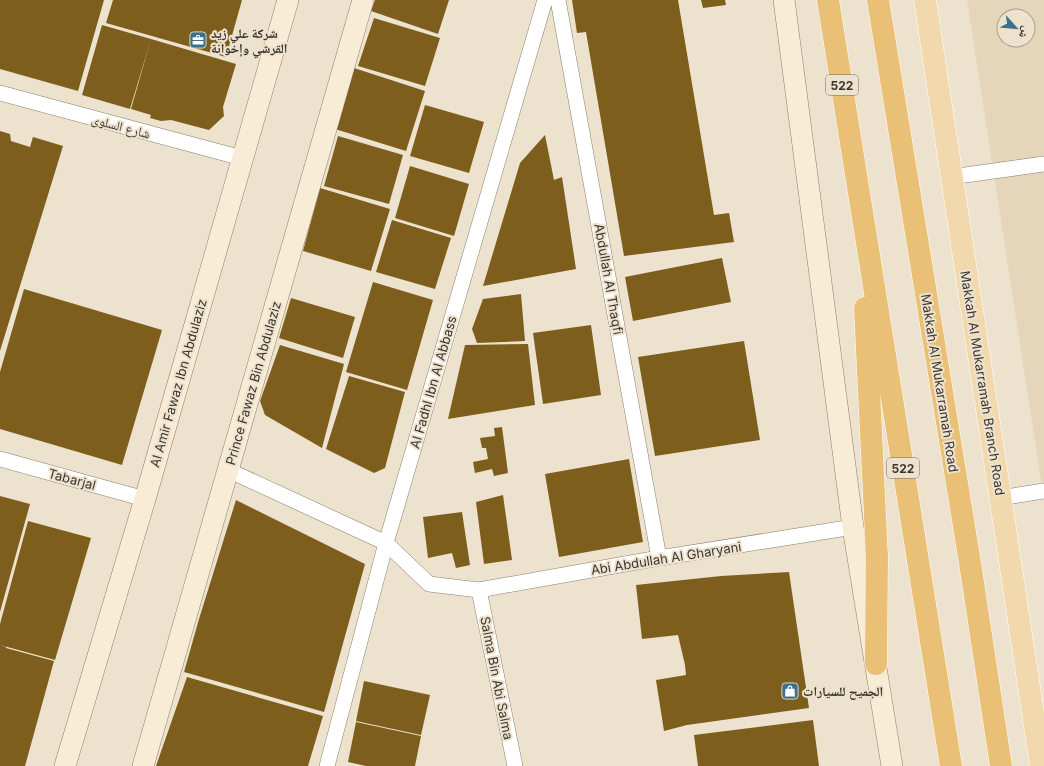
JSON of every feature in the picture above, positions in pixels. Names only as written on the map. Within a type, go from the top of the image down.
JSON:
[{"type":"highway","name":"522","points":[[828,0],[951,766]]},
{"type":"highway","name":"Makkah Al Mukarramah Road","points":[[878,0],[970,563],[1001,766]]},
{"type":"highway","points":[[856,171],[867,336],[877,557],[876,664]]},
{"type":"highway","points":[[970,563],[1009,766]]},
{"type":"main road","name":"Al Amir Fawaz Ibn Abdulaziz","points":[[65,766],[145,499],[288,0]]},
{"type":"main road","name":"Prince Fawaz Bin Abdulaziz","points":[[143,766],[363,0]]},
{"type":"main road","points":[[784,0],[854,527],[892,766]]},
{"type":"main road","name":"Makkah Al Mukarramah Branch Road","points":[[925,0],[1041,766]]},
{"type":"street","name":"Al Fadhl Ibn Al Abbass","points":[[327,766],[386,543],[545,0]]},
{"type":"street","name":"Abdullah Al Thaqfi","points":[[558,0],[659,558]]},
{"type":"street","name":"شارع السلوى","points":[[0,93],[242,158]]},
{"type":"street","points":[[951,177],[1044,164]]},
{"type":"street","name":"Tabarjal","points":[[0,459],[145,499]]},
{"type":"street","name":"Abi Abdullah Al Gharyani","points":[[228,470],[386,543],[429,584],[479,590],[659,558],[854,527]]},
{"type":"street","points":[[1000,498],[1044,491]]},
{"type":"street","name":"Salma Bin Abi Salma","points":[[479,590],[515,766]]},
{"type":"shaded area","points":[[967,0],[1044,0],[1044,500]]},
{"type":"building","points":[[0,0],[104,0],[78,91],[0,69]]},
{"type":"building","name":"شركة علي زيد القرشي وإخوانة","points":[[113,0],[242,0],[226,57],[106,23]]},
{"type":"building","points":[[375,0],[449,0],[438,34],[371,11]]},
{"type":"building","points":[[572,0],[678,0],[714,215],[729,213],[734,242],[624,256],[586,32],[577,33]]},
{"type":"building","points":[[701,0],[725,0],[726,5],[703,8]]},
{"type":"building","points":[[374,18],[440,38],[425,86],[358,66]]},
{"type":"building","points":[[102,25],[151,39],[130,109],[82,95]]},
{"type":"building","points":[[151,39],[236,64],[223,107],[224,116],[209,130],[171,120],[161,121],[150,118],[151,115],[131,109]]},
{"type":"building","points":[[354,68],[425,91],[406,151],[335,129]]},
{"type":"building","points":[[425,105],[484,122],[469,173],[410,156]]},
{"type":"building","points":[[0,131],[10,134],[11,141],[30,147],[33,137],[63,146],[0,351]]},
{"type":"building","points":[[545,135],[554,180],[562,177],[576,269],[483,286],[520,163]]},
{"type":"building","points":[[338,136],[403,155],[389,204],[324,186]]},
{"type":"building","points":[[410,166],[469,184],[454,236],[395,218]]},
{"type":"building","points":[[320,188],[390,209],[371,271],[303,251]]},
{"type":"building","points":[[392,220],[451,238],[435,289],[376,272]]},
{"type":"building","points":[[722,258],[731,302],[633,321],[625,277]]},
{"type":"building","points":[[373,282],[433,300],[407,390],[346,372]]},
{"type":"building","points":[[24,289],[162,330],[122,465],[0,429],[0,372]]},
{"type":"building","points":[[521,294],[525,341],[477,343],[472,329],[483,299]]},
{"type":"building","points":[[291,298],[355,317],[343,358],[279,338]]},
{"type":"building","points":[[591,325],[601,395],[543,404],[533,333]]},
{"type":"building","points":[[744,341],[760,440],[655,456],[638,357]]},
{"type":"building","points":[[528,344],[535,405],[448,419],[465,345]]},
{"type":"building","points":[[280,345],[344,364],[322,448],[265,415],[260,401]]},
{"type":"building","points":[[349,376],[405,392],[385,468],[374,473],[326,449]]},
{"type":"building","points":[[502,427],[508,473],[494,476],[492,469],[475,473],[473,462],[488,459],[486,448],[482,448],[480,438],[495,436],[494,428]]},
{"type":"building","points":[[629,459],[643,542],[559,557],[545,474]]},
{"type":"building","points":[[503,495],[512,560],[484,564],[476,502]]},
{"type":"building","points":[[0,496],[30,504],[0,612]]},
{"type":"building","points":[[236,500],[365,564],[324,712],[184,672]]},
{"type":"building","points":[[462,512],[470,565],[456,568],[452,553],[428,558],[423,517]]},
{"type":"building","points":[[28,521],[91,538],[55,660],[0,645],[0,624]]},
{"type":"building","points":[[789,572],[809,708],[687,725],[664,731],[656,680],[686,675],[685,665],[678,635],[642,639],[636,585],[721,576]]},
{"type":"building","points":[[0,645],[54,661],[25,766],[0,766]]},
{"type":"building","points":[[187,677],[323,716],[308,766],[156,766]]},
{"type":"building","points":[[364,681],[430,695],[421,735],[356,721]]},
{"type":"building","points":[[813,720],[819,766],[698,766],[694,735]]},
{"type":"building","points":[[356,722],[421,736],[415,766],[366,766],[348,762]]},
{"type":"place","name":"شركة علي زيد القرشي وإخوانة","points":[[198,40]]},
{"type":"place","name":"الجميح للسيارات","points":[[790,691]]}]
